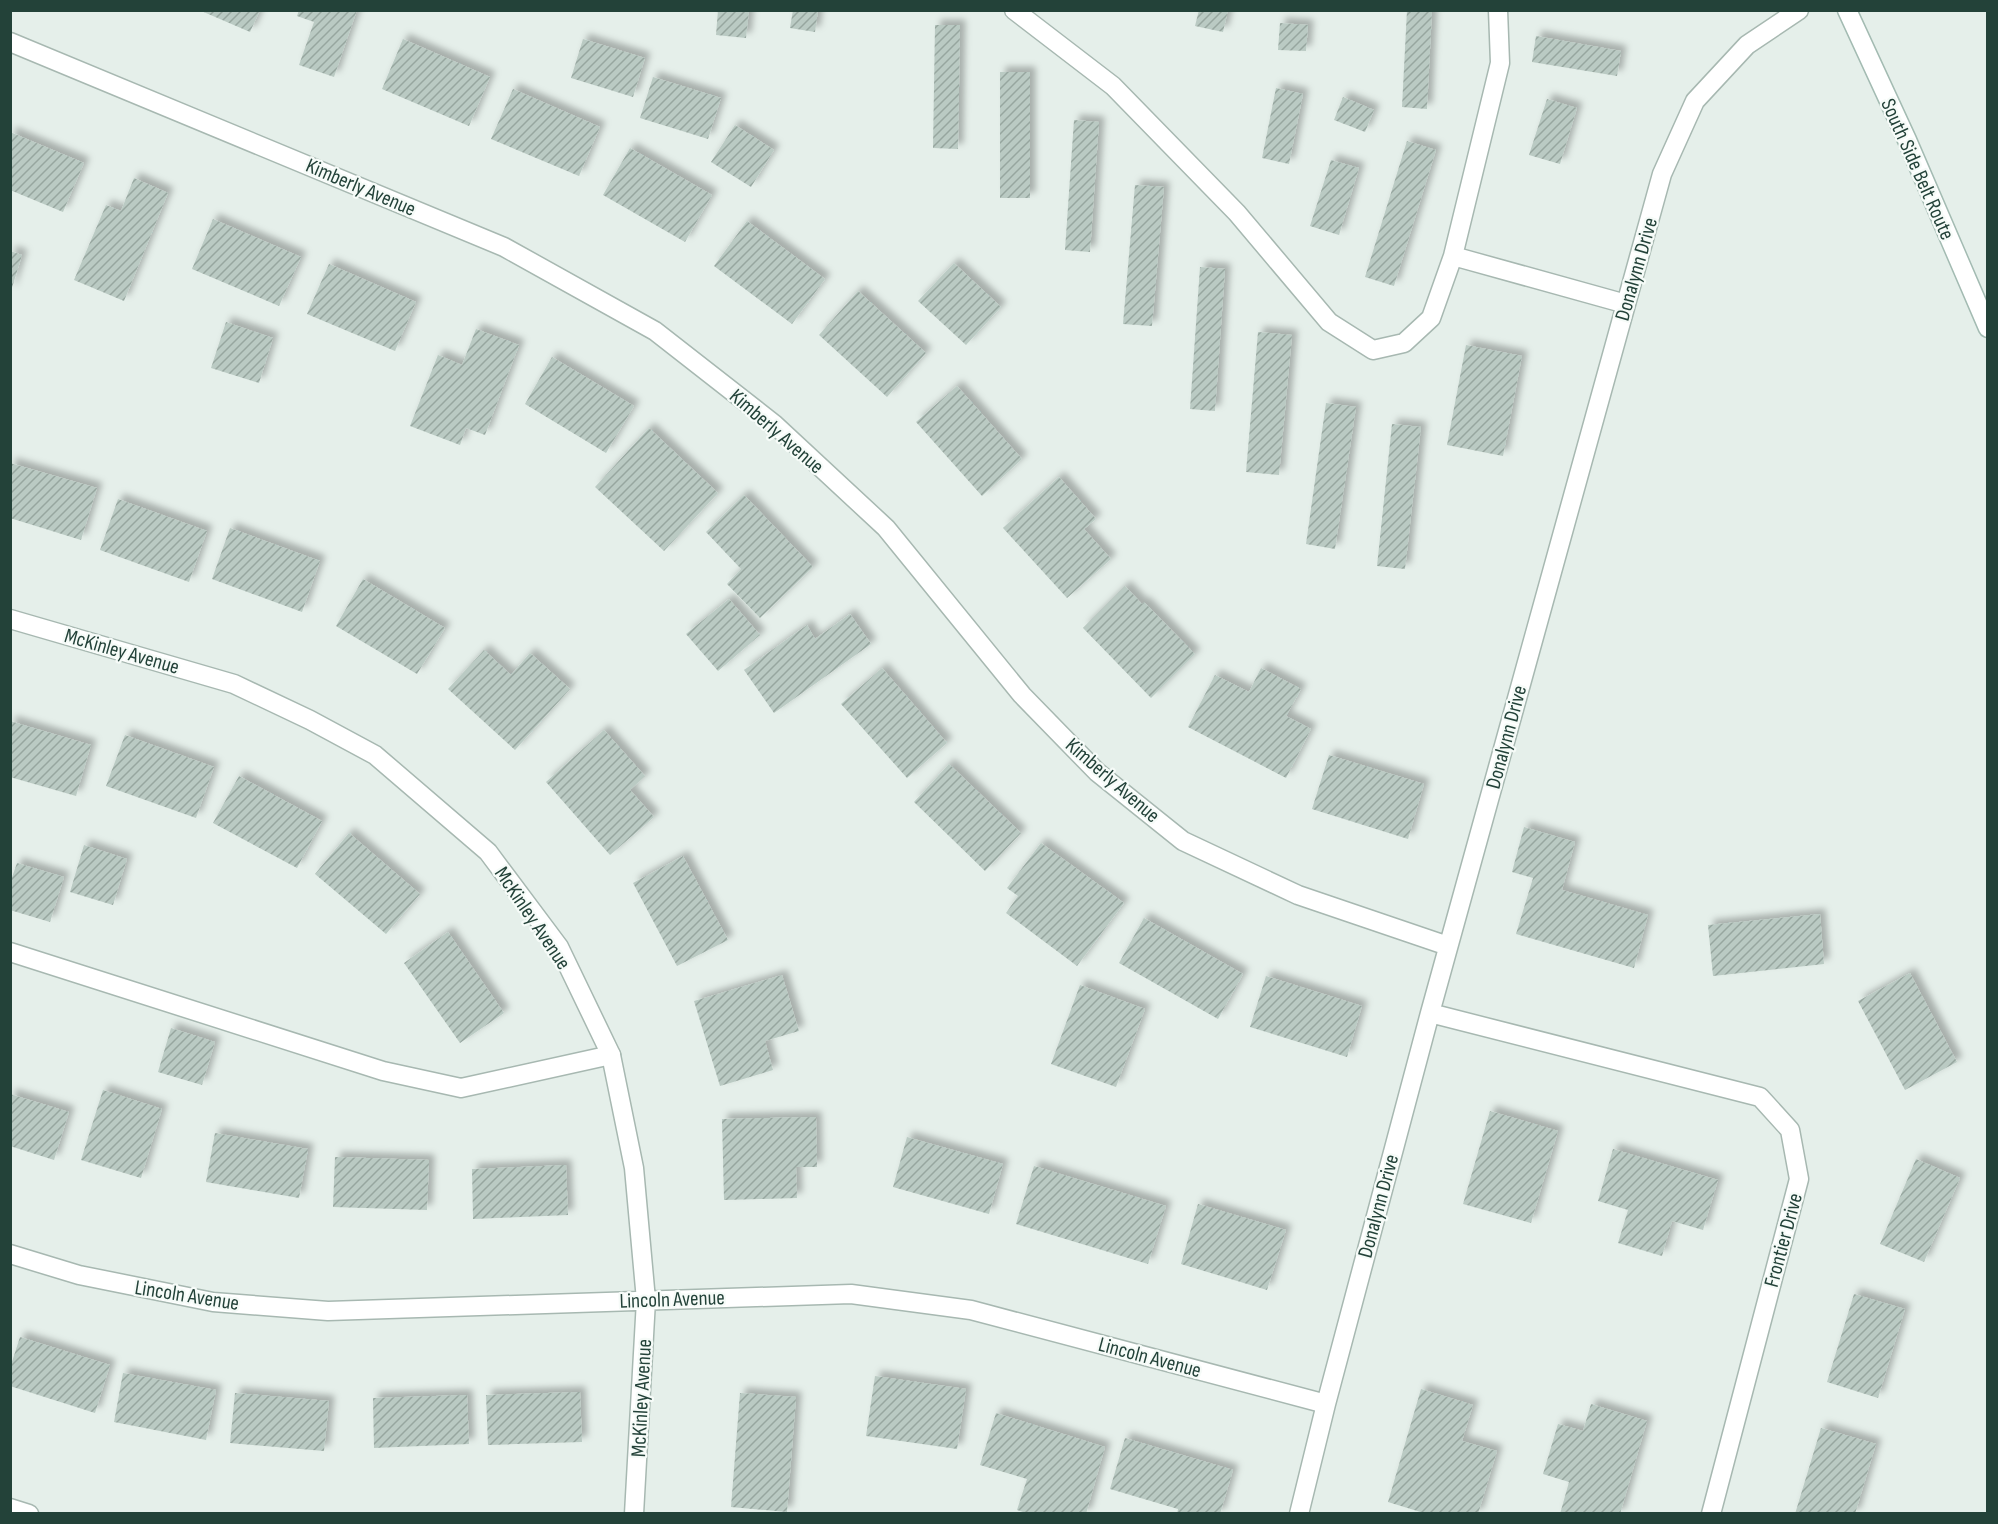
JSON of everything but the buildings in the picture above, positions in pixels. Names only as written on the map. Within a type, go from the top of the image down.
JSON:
[{"type":"street","points":[[1014,10],[1113,86],[1237,213],[1329,322],[1373,350],[1404,343],[1431,318],[1453,256],[1500,63],[1498,10]]},
{"type":"street","name":"Donalynn Drive","points":[[1299,1514],[1448,946],[1662,174],[1695,100],[1747,45],[1799,10]]},
{"type":"street","name":"South Side Belt Route","points":[[1847,10],[1907,140],[1988,328]]},
{"type":"street","name":"Kimberly Avenue","points":[[10,42],[504,247],[655,332],[774,424],[886,528],[1023,695],[1097,772],[1183,841],[1298,895],[1448,946]]},
{"type":"street","points":[[1453,256],[1626,304]]},
{"type":"street","name":"McKinley Avenue","points":[[10,619],[234,684],[310,720],[375,755],[488,852],[559,947],[611,1055],[634,1168],[646,1300],[634,1514]]},
{"type":"street","points":[[10,952],[383,1071],[460,1088],[611,1055]]},
{"type":"street","name":"Frontier Drive","points":[[1430,1013],[1760,1097],[1790,1130],[1799,1179],[1711,1514]]},
{"type":"street","name":"Lincoln Avenue","points":[[10,1254],[79,1275],[213,1302],[328,1311],[851,1294],[971,1310],[1326,1404]]},
{"type":"street","points":[[10,1508],[29,1514]]}]
